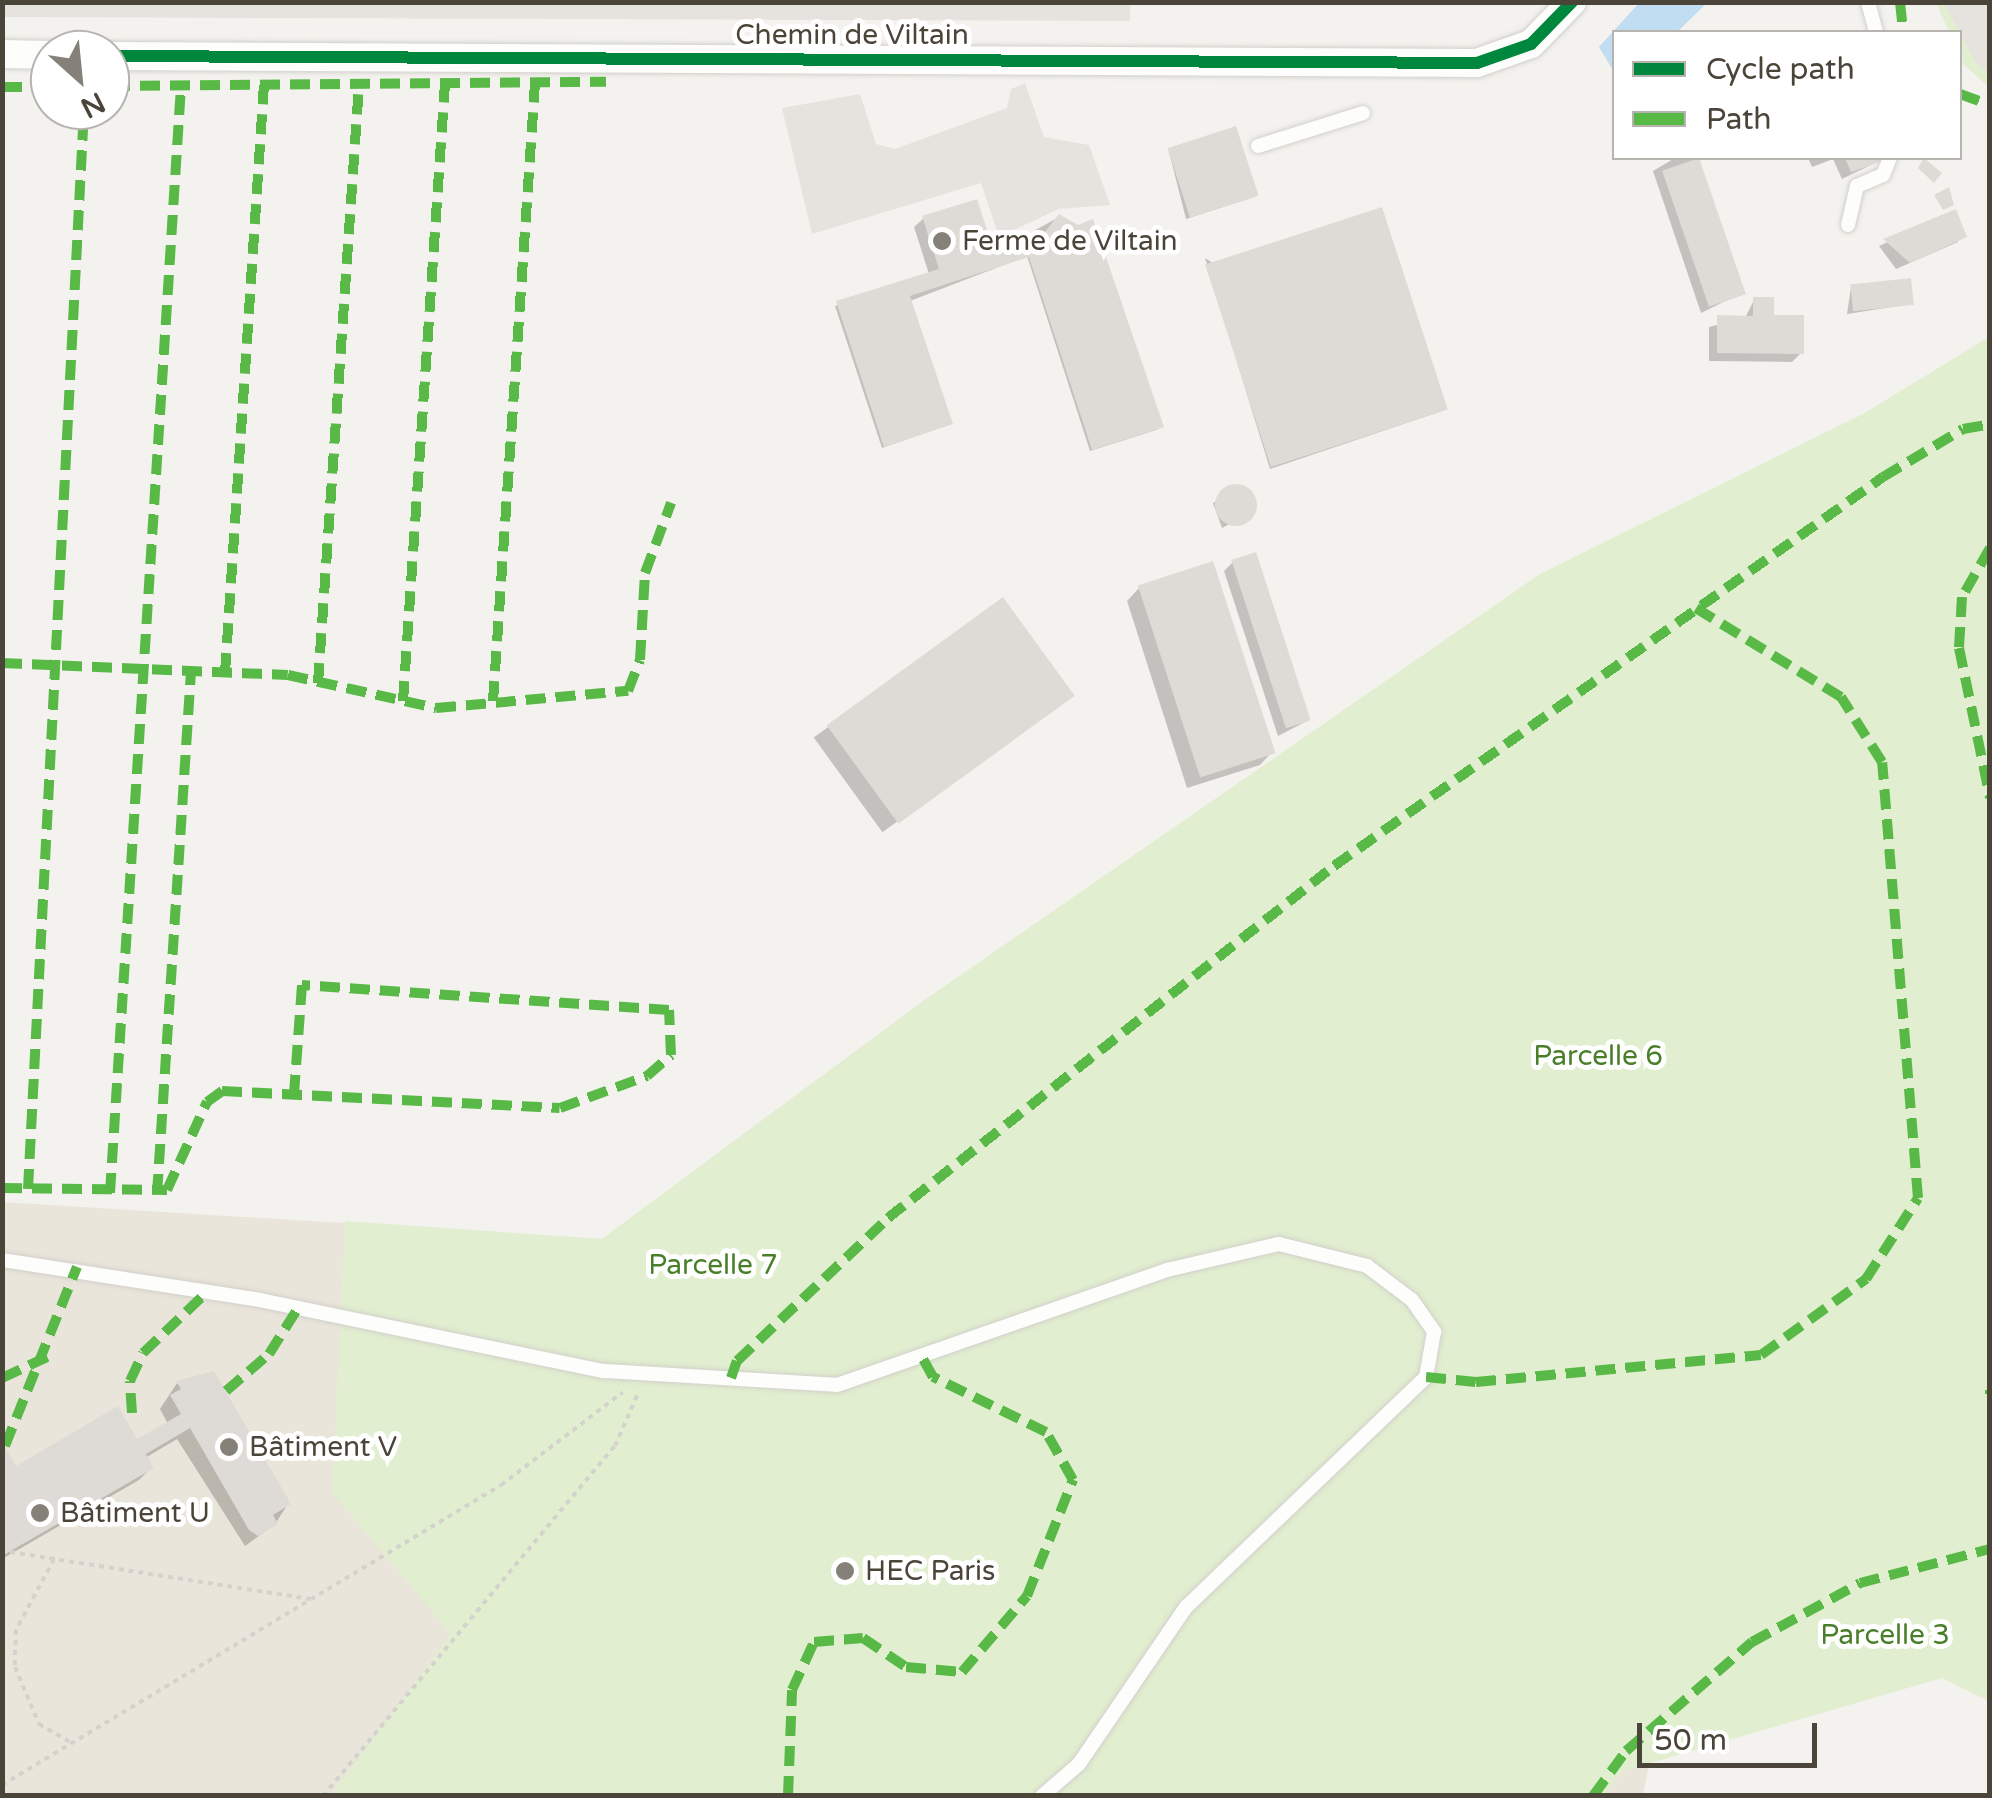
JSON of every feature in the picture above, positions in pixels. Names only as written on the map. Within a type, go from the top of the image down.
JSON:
[{"type":"street","name":"Chemin de Viltain","points":[[130,56],[1477,63],[1531,44],[1572,2]]},
{"type":"street","points":[[2,54],[30,55]]},
{"type":"lane","points":[[1868,2],[1875,30]]},
{"type":"lane","points":[[1258,146],[1362,114]]},
{"type":"lane","points":[[1848,225],[1857,186],[1884,174],[1889,160]]},
{"type":"lane","points":[[2,1260],[645,1374],[837,1386],[1167,1270],[1279,1244],[1367,1266],[1412,1300],[1434,1332],[1426,1377],[1186,1607],[1079,1764],[1042,1796]]},
{"type":"path","points":[[2,1785],[501,1486],[645,1374]]},
{"type":"path","points":[[323,1796],[616,1446],[645,1374]]},
{"type":"path","points":[[10,1552],[310,1599]]},
{"type":"path","points":[[54,1559],[16,1630],[15,1667],[39,1724],[72,1743]]},
{"type":"shaded area","points":[[2,3],[1130,3],[1130,21],[3,17]]},
{"type":"shaded area","points":[[1944,3],[1989,3],[1989,73],[1976,63],[1962,30]]},
{"type":"shaded area","points":[[1025,83],[1044,137],[1089,145],[1110,205],[1059,209],[999,237],[981,183],[812,234],[782,108],[860,94],[876,144],[895,149],[1007,108],[1011,89]]},
{"type":"shaded area","name":"HEC Paris","points":[[926,999],[1732,1346],[1643,1795],[3,1795],[2,1202],[602,1239]]},
{"type":"green space","points":[[1936,3],[1989,3],[1989,87],[1963,64],[1962,30],[1948,30]]},
{"type":"green space","points":[[1989,337],[1989,1701],[1942,1678],[1623,1771],[1604,1795],[330,1796],[451,1634],[332,1492],[345,1221],[602,1239],[926,999],[1540,574],[1863,414]]},
{"type":"water","points":[[1639,3],[1707,3],[1679,30],[1614,30]]},
{"type":"water","points":[[1612,33],[1612,69],[1599,47]]},
{"type":"building","points":[[1236,126],[1259,195],[1190,218],[1168,148]]},
{"type":"building","points":[[1693,160],[1700,160],[1746,294],[1709,307],[1662,171]]},
{"type":"building","points":[[1846,160],[1885,160],[1851,172]]},
{"type":"building","points":[[1926,160],[1942,173],[1934,183],[1918,168]]},
{"type":"building","points":[[1949,187],[1954,205],[1943,210],[1934,195]]},
{"type":"building","points":[[977,199],[994,251],[1042,236],[1059,214],[1078,225],[1093,219],[1164,427],[1092,450],[1029,257],[910,296],[953,424],[884,447],[836,301],[939,269],[922,216]]},
{"type":"building","points":[[1382,207],[1448,410],[1271,467],[1205,264]]},
{"type":"building","points":[[1956,209],[1967,237],[1910,263],[1883,239]]},
{"type":"building","points":[[1911,278],[1914,305],[1853,311],[1850,284]]},
{"type":"building","points":[[1753,297],[1774,297],[1774,315],[1804,315],[1804,354],[1717,353],[1717,315],[1753,316]]},
{"type":"building","points":[[1236,484],[1251,490],[1257,505],[1251,520],[1236,526],[1221,520],[1215,505],[1221,490]]},
{"type":"building","points":[[1256,552],[1311,720],[1286,728],[1231,560]]},
{"type":"building","points":[[1213,561],[1275,753],[1200,778],[1138,585]]},
{"type":"building","points":[[1003,597],[1075,696],[898,824],[827,725]]},
{"type":"building","points":[[214,1371],[291,1504],[273,1515],[278,1524],[258,1536],[249,1530],[190,1428],[146,1454],[154,1468],[2,1556],[2,1442],[16,1466],[118,1406],[137,1439],[181,1414],[170,1395],[181,1389],[176,1381]]},
{"type":"marked path","points":[[1900,2],[1903,30]]},
{"type":"marked path","points":[[130,86],[606,82]]},
{"type":"marked path","points":[[493,701],[535,83]]},
{"type":"marked path","points":[[318,683],[359,84]]},
{"type":"marked path","points":[[403,701],[445,84]]},
{"type":"marked path","points":[[225,673],[264,85]]},
{"type":"marked path","points":[[110,1193],[181,86]]},
{"type":"marked path","points":[[2,87],[30,87]]},
{"type":"marked path","points":[[1962,95],[1990,105]]},
{"type":"marked path","points":[[28,1189],[83,130]]},
{"type":"marked path","points":[[731,1378],[737,1361],[888,1218],[1334,866],[1883,477],[1963,429],[1990,424]]},
{"type":"marked path","points":[[2,663],[288,675],[436,708],[628,691],[640,660],[645,573],[671,503]]},
{"type":"marked path","points":[[1990,548],[1962,597],[1959,648],[1990,798]]},
{"type":"marked path","points":[[1426,1377],[1476,1382],[1761,1355],[1866,1279],[1918,1198],[1882,762],[1841,697],[1694,607]]},
{"type":"marked path","points":[[157,1194],[191,671]]},
{"type":"marked path","points":[[2,1188],[167,1190],[207,1102],[222,1091],[560,1108],[647,1076],[671,1055],[669,1010],[302,985],[294,1093]]},
{"type":"marked path","points":[[5,1446],[77,1267]]},
{"type":"marked path","points":[[132,1413],[130,1381],[143,1353],[205,1294]]},
{"type":"marked path","points":[[226,1391],[269,1354],[298,1308]]},
{"type":"marked path","points":[[2,1378],[47,1357]]},
{"type":"marked path","points":[[788,1796],[792,1690],[814,1642],[863,1638],[906,1667],[962,1672],[1027,1596],[1073,1480],[1046,1432],[933,1377],[923,1359]]},
{"type":"marked path","points":[[1593,1796],[1626,1751],[1752,1642],[1860,1583],[1990,1549]]},
{"type":"cycle path","points":[[130,56],[1477,63],[1531,44],[1572,2]]},
{"type":"place","name":"Ferme de Viltain","points":[[942,241]]},
{"type":"place","name":"Bâtiment V","points":[[229,1447]]},
{"type":"place","name":"Bâtiment U","points":[[40,1513]]},
{"type":"place","name":"HEC Paris","points":[[845,1571]]},
{"type":"park label","name":"Parcelle 6","points":[[1598,1056]]},
{"type":"park label","name":"Parcelle 7","points":[[713,1265]]},
{"type":"park label","name":"Parcelle 3","points":[[1885,1635]]}]
